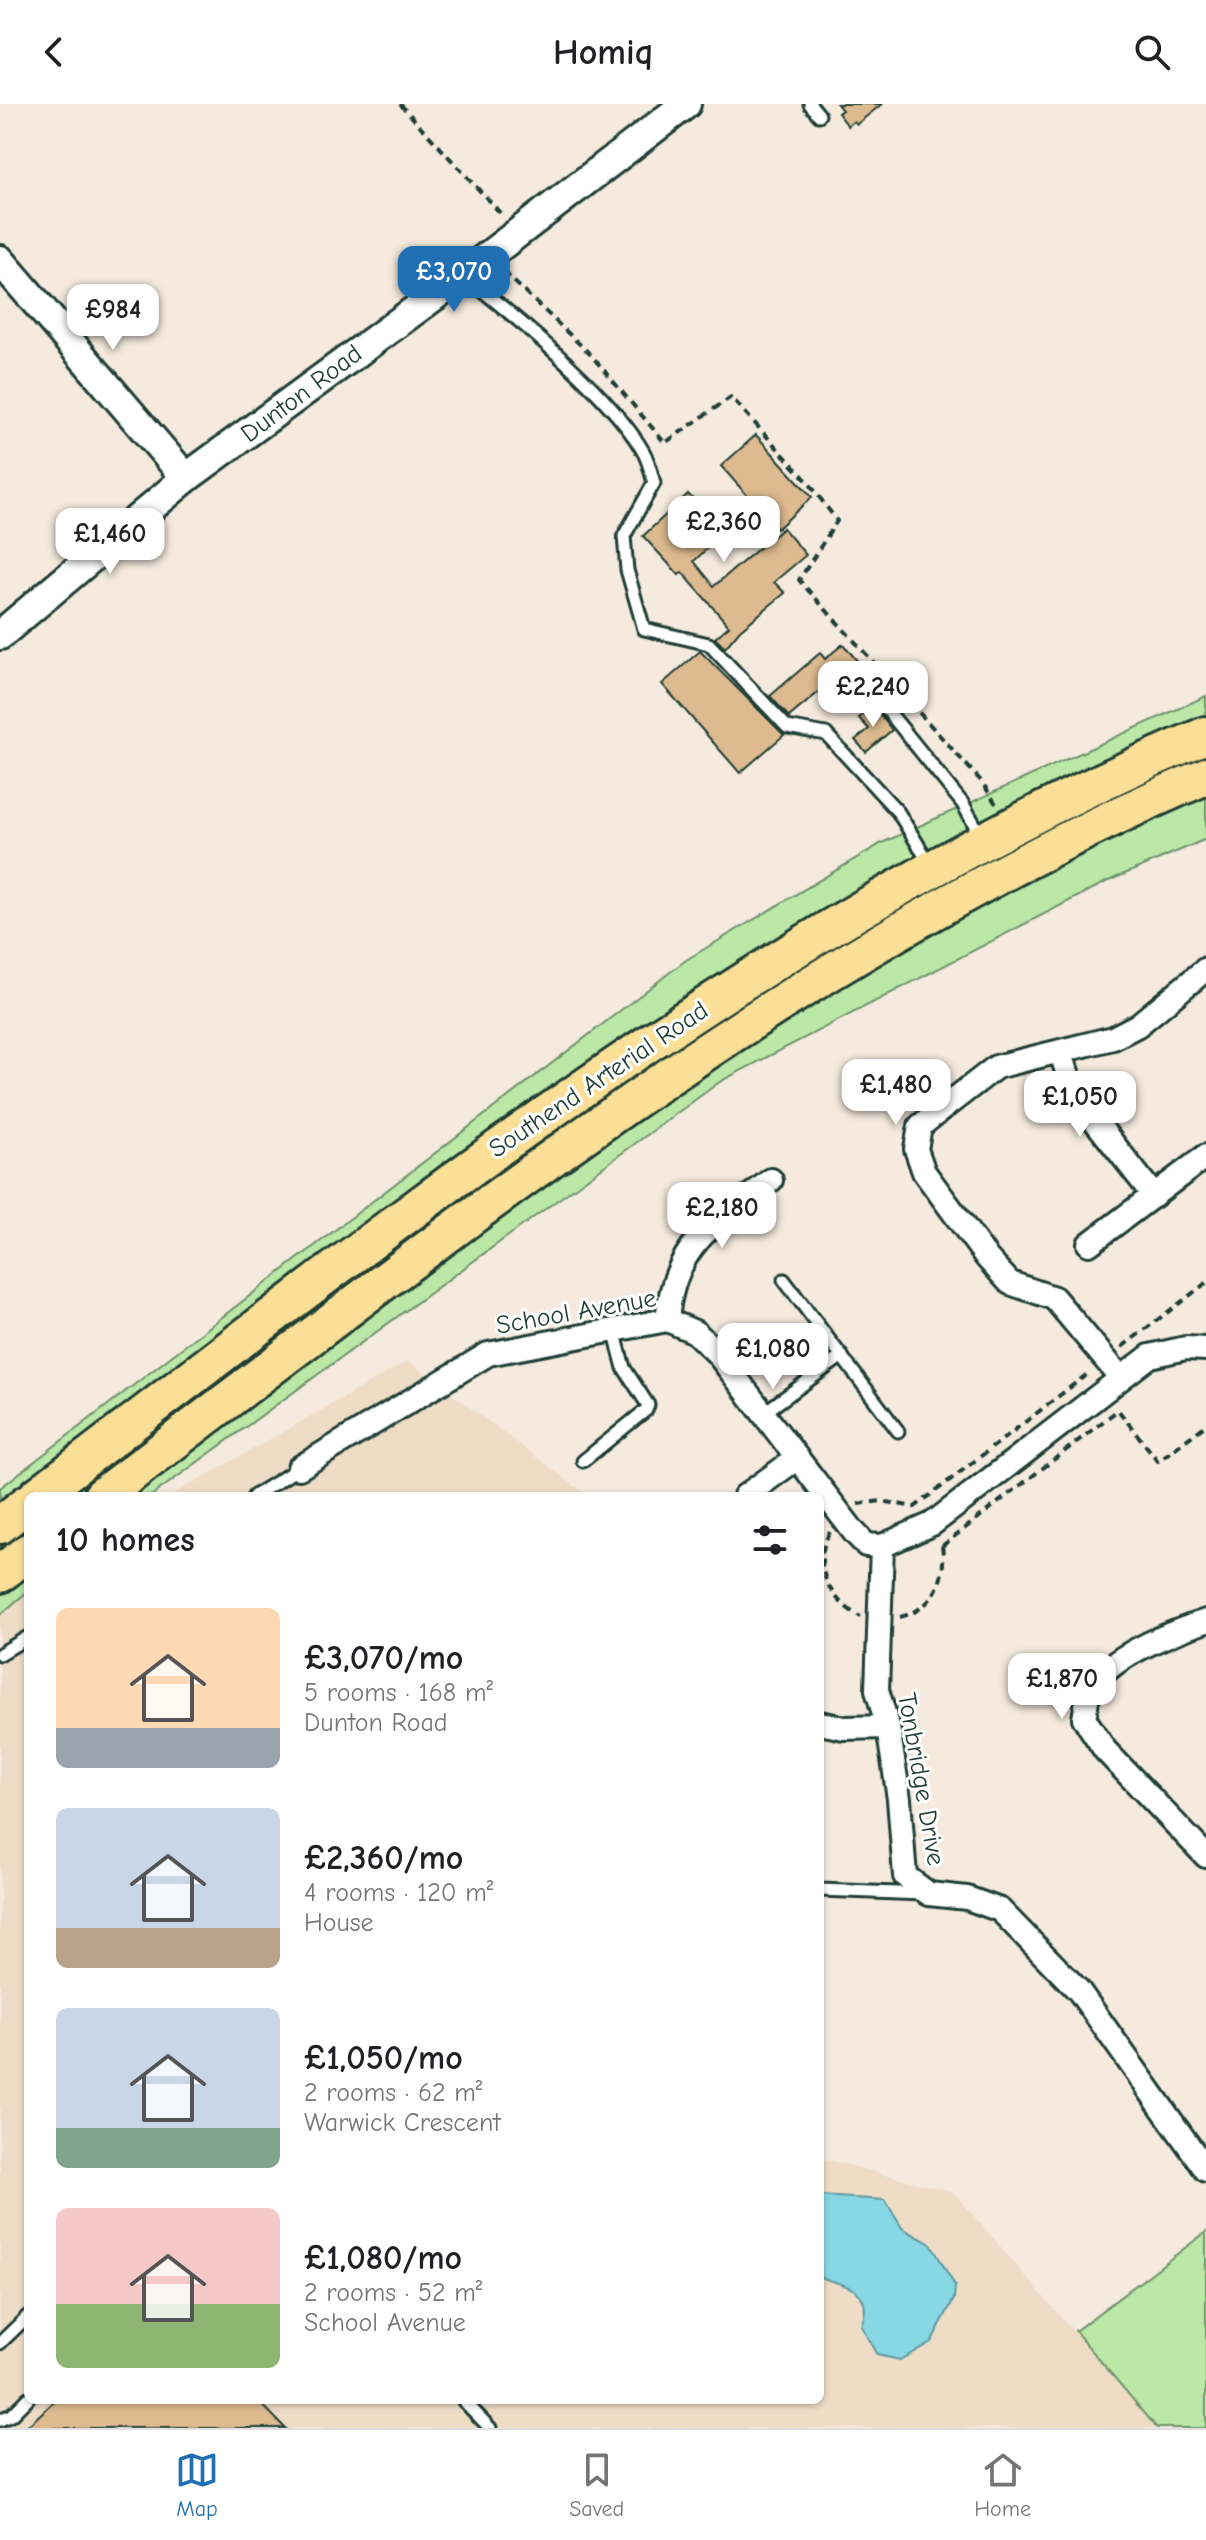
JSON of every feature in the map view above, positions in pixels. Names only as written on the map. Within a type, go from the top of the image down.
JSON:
[{"type":"highway","name":"Southend Arterial Road","points":[[42,1492],[452,1179],[632,1052],[802,945],[933,870],[993,829],[1206,735]]},
{"type":"highway","name":"Southend Arterial Road","points":[[107,1492],[491,1200],[650,1087],[824,977],[962,898],[1090,831],[1206,776]]},
{"type":"highway","points":[[0,1525],[24,1506]]},
{"type":"highway","points":[[0,1574],[24,1555]]},
{"type":"street","name":"Dunton Road","points":[[0,635],[186,478],[463,275],[686,104]]},
{"type":"street","points":[[0,260],[186,478]]},
{"type":"street","points":[[1121,1378],[1054,1298],[1010,1283],[924,1172],[916,1149],[920,1126],[996,1067],[1113,1038],[1138,1025],[1206,969]]},
{"type":"street","points":[[1061,1053],[1074,1094],[1154,1196]]},
{"type":"street","points":[[1089,1244],[1206,1156]]},
{"type":"street","points":[[667,1320],[670,1288],[686,1252],[771,1180]]},
{"type":"street","name":"School Avenue","points":[[299,1468],[488,1354],[667,1320],[695,1332],[717,1353],[822,1492]]},
{"type":"street","points":[[882,1546],[932,1524],[1150,1356],[1186,1348],[1206,1349]]},
{"type":"street","points":[[751,1492],[796,1459]]},
{"type":"street","name":"School Avenue","points":[[824,1494],[866,1545],[882,1546]]},
{"type":"street","name":"Tonbridge Drive","points":[[882,1546],[877,1690],[888,1727],[899,1799],[905,1876],[929,1894],[967,1898],[1000,1910],[1079,1991],[1206,2170]]},
{"type":"street","points":[[1206,1621],[1171,1632],[1104,1672],[1089,1691],[1084,1718],[1105,1750],[1206,1856]]},
{"type":"street","points":[[824,1724],[844,1728],[888,1727]]},
{"type":"lane","points":[[810,104],[819,115]]},
{"type":"lane","points":[[463,275],[506,309],[581,379],[644,453],[654,483],[624,536],[627,570],[644,629],[709,644],[787,727],[826,734],[898,812],[933,870]]},
{"type":"lane","points":[[880,701],[963,804],[993,829]]},
{"type":"lane","points":[[784,1280],[898,1431]]},
{"type":"lane","points":[[583,1461],[646,1410],[648,1405],[624,1368],[614,1330]]},
{"type":"lane","points":[[761,1415],[842,1356]]},
{"type":"lane","points":[[260,1492],[299,1468]]},
{"type":"lane","points":[[0,1654],[24,1639]]},
{"type":"lane","points":[[824,1890],[929,1894]]},
{"type":"lane","points":[[0,2343],[24,2320]]},
{"type":"lane","points":[[0,2420],[11,2415],[24,2402]]},
{"type":"lane","points":[[467,2404],[490,2428]]},
{"type":"path","points":[[400,104],[519,232]]},
{"type":"path","points":[[488,256],[591,355],[665,443],[731,397],[809,483],[837,521],[799,580],[982,782],[993,829]]},
{"type":"path","points":[[915,1507],[1206,1283]]},
{"type":"path","points":[[942,1546],[1118,1410],[1158,1461],[1206,1425]]},
{"type":"path","points":[[824,1545],[841,1516],[864,1501],[915,1507],[932,1524],[946,1562],[934,1596],[906,1616],[880,1621],[865,1620],[836,1600],[824,1571]]},
{"type":"shaded area","points":[[408,1361],[583,1492],[177,1492]]},
{"type":"shaded area","points":[[24,1594],[24,2404],[824,2404],[824,2159],[953,2192],[1157,2428],[0,2428],[0,1615]]},
{"type":"green space","points":[[1206,696],[1206,839],[1106,882],[721,1081],[156,1492],[24,1492],[24,1594],[0,1615],[0,1488],[686,960],[882,843]]},
{"type":"green space","points":[[1206,2232],[1206,2428],[1157,2428],[1075,2331]]},
{"type":"water","points":[[824,2196],[885,2200],[902,2228],[931,2244],[955,2286],[954,2299],[931,2342],[900,2360],[877,2355],[861,2326],[864,2304],[856,2291],[824,2278]]},
{"type":"building","points":[[837,104],[882,104],[857,124],[854,121],[848,126],[838,113],[842,110]]},
{"type":"building","points":[[756,435],[812,497],[777,529],[721,466]]},
{"type":"building","points":[[688,494],[708,516],[717,508],[732,525],[694,561],[714,586],[783,528],[806,555],[774,582],[785,593],[740,630],[725,648],[715,638],[729,626],[682,572],[679,575],[643,536]]},
{"type":"building","points":[[843,644],[864,669],[853,679],[845,670],[789,717],[770,696],[820,653],[825,659]]},
{"type":"building","points":[[700,651],[784,735],[740,773],[662,684]]},
{"type":"building","points":[[873,706],[892,730],[866,752],[855,740],[869,729],[859,718]]},
{"type":"building","points":[[52,2404],[262,2404],[285,2428],[25,2428]]}]
